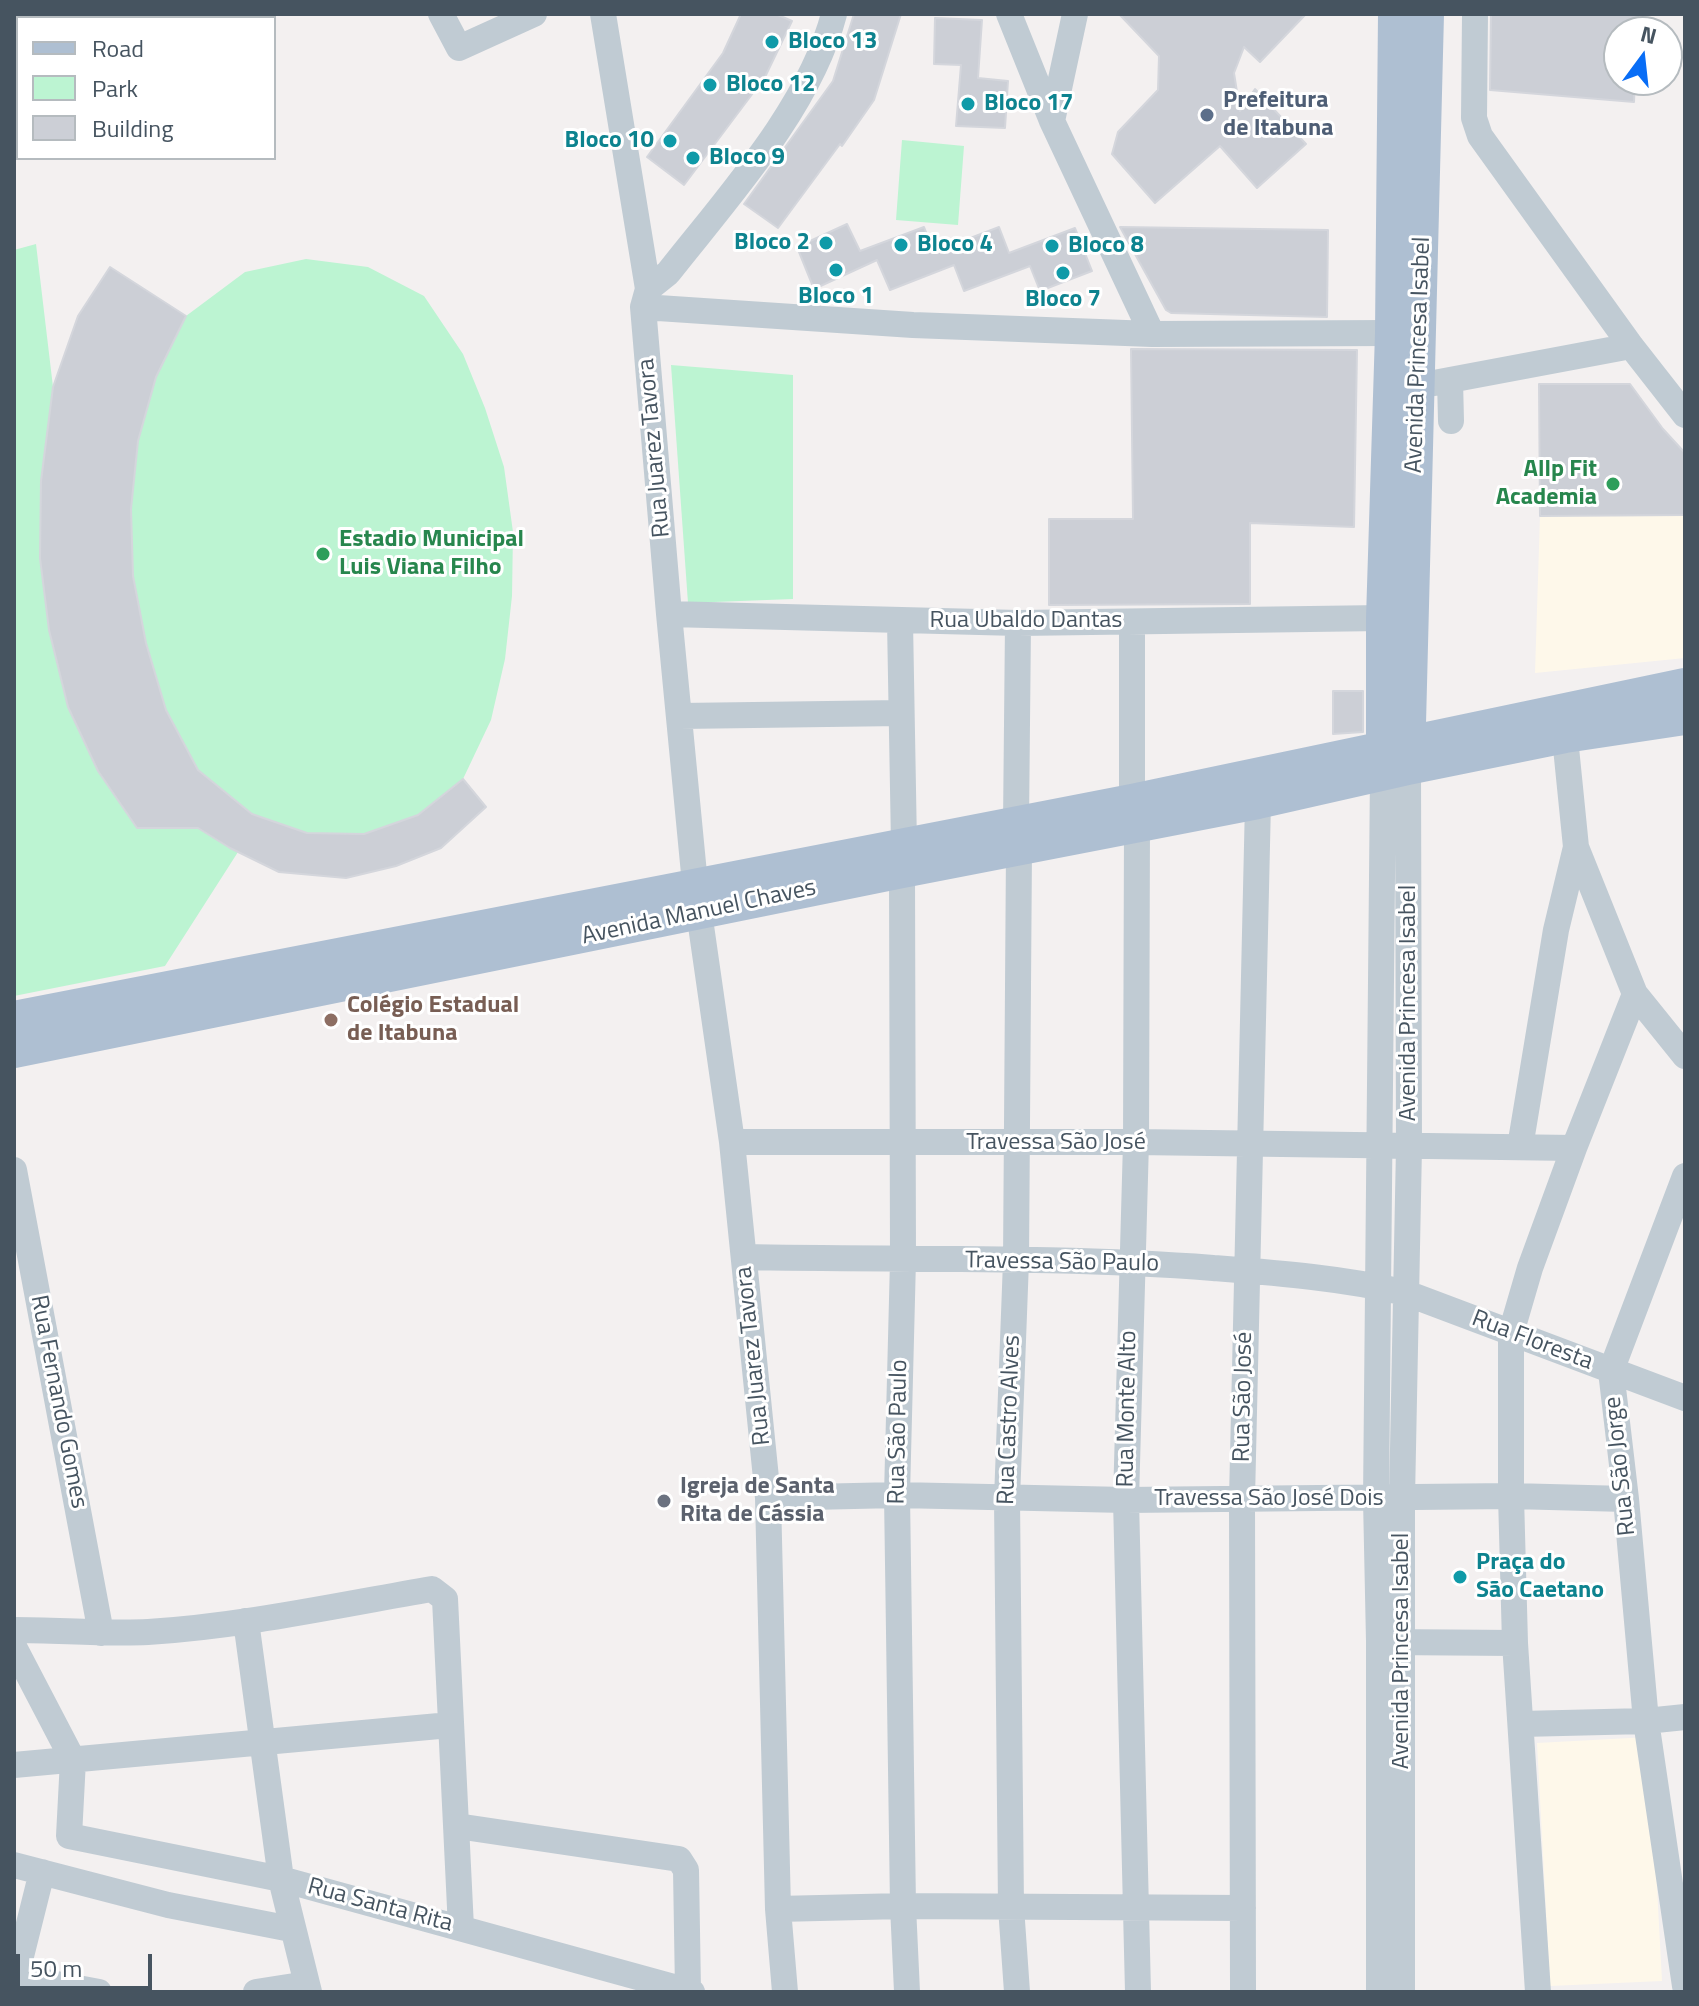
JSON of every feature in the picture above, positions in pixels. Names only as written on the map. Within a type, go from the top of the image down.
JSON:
[{"type":"main road","name":"Avenida Princesa Isabel","points":[[1395,14],[1392,333],[1383,618],[1395,758]]},
{"type":"main road","name":"Avenida Princesa Isabel","points":[[1395,758],[1434,383],[1427,14]]},
{"type":"main road","points":[[1395,758],[1564,724],[1685,685]]},
{"type":"main road","points":[[1564,724],[1685,718]]},
{"type":"main road","name":"Avenida Manuel Chaves","points":[[1135,813],[1258,802],[1395,758]]},
{"type":"main road","name":"Avenida Manuel Chaves","points":[[14,1051],[698,899],[1395,758]]},
{"type":"main road","name":"Avenida Manuel Chaves","points":[[14,1018],[698,899]]},
{"type":"street","points":[[445,21],[459,48],[534,14]]},
{"type":"street","name":"Rua Juarez Tavora","points":[[603,14],[646,298],[669,614],[698,899],[732,1142],[768,1498],[778,1909],[785,1992]]},
{"type":"street","points":[[646,298],[781,125],[817,64],[834,14]]},
{"type":"street","points":[[1009,14],[1052,121],[1152,334]]},
{"type":"street","points":[[1052,121],[1075,14]]},
{"type":"street","points":[[1475,14],[1474,118],[1480,136],[1631,346],[1685,415]]},
{"type":"street","points":[[646,298],[913,325],[1152,334],[1392,333]]},
{"type":"street","points":[[1451,421],[1434,383],[1631,346]]},
{"type":"street","name":"Rua Ubaldo Dantas","points":[[669,614],[1018,623],[1383,618]]},
{"type":"street","name":"Rua São Paulo","points":[[900,621],[903,1260],[897,1495],[907,1992]]},
{"type":"street","name":"Rua Monte Alto","points":[[1132,622],[1136,1142],[1126,1500],[1138,1992]]},
{"type":"street","name":"Rua Castro Alves","points":[[1017,1992],[1011,1907],[1007,1499],[1016,1261],[1018,623]]},
{"type":"street","points":[[680,716],[901,713]]},
{"type":"street","points":[[1564,724],[1576,847],[1635,994],[1685,1056]]},
{"type":"street","name":"Avenida Princesa Isabel","points":[[1395,758],[1381,1146],[1376,1499],[1390,1642],[1402,1992]]},
{"type":"street","name":"Avenida Princesa Isabel","points":[[1379,1992],[1390,1642],[1402,1499],[1409,1147],[1395,758]]},
{"type":"street","name":"Rua São José","points":[[1243,1992],[1242,1499],[1258,802]]},
{"type":"street","points":[[1520,1147],[1556,930],[1576,847]]},
{"type":"street","points":[[1538,1992],[1515,1643],[1511,1333],[1530,1268],[1635,994]]},
{"type":"street","name":"Travessa São José","points":[[732,1142],[1136,1142],[1574,1148]]},
{"type":"street","name":"Rua Fernando Gomes","points":[[14,1170],[101,1633]]},
{"type":"street","name":"Rua São Jorge","points":[[1685,1176],[1611,1371],[1646,1721],[1685,1986]]},
{"type":"street","name":"Travessa São Paulo","points":[[744,1257],[1131,1262],[1379,1286]]},
{"type":"street","name":"Rua Floresta","points":[[1379,1286],[1406,1293],[1685,1398]]},
{"type":"street","name":"Travessa São José Dois","points":[[768,1498],[897,1495],[1126,1500],[1511,1496],[1626,1499]]},
{"type":"street","points":[[14,1630],[150,1632],[246,1621],[432,1589],[437,1591],[445,1599],[461,1928]]},
{"type":"street","points":[[246,1621],[286,1906],[308,1988],[256,1992]]},
{"type":"street","points":[[1390,1642],[1515,1643]]},
{"type":"street","points":[[14,1647],[73,1760]]},
{"type":"street","points":[[1521,1724],[1685,1717]]},
{"type":"street","points":[[14,1765],[450,1725]]},
{"type":"street","name":"Rua Santa Rita","points":[[73,1760],[69,1836],[286,1906],[461,1928],[690,1992]]},
{"type":"street","points":[[457,1826],[679,1859],[686,1870],[690,1992]]},
{"type":"street","points":[[14,1865],[168,1905],[286,1906]]},
{"type":"street","points":[[42,1872],[15,1979],[99,1992]]},
{"type":"street","points":[[778,1909],[903,1906],[1243,1908]]},
{"type":"shaded area","points":[[1685,515],[1685,658],[1535,673],[1540,516]]},
{"type":"shaded area","points":[[1649,1737],[1662,1981],[1550,1986],[1537,1743]]},
{"type":"green space","points":[[902,140],[964,146],[958,225],[896,220]]},
{"type":"green space","points":[[36,244],[53,387],[41,481],[40,558],[49,630],[137,828],[198,828],[238,852],[165,966],[14,996],[14,250]]},
{"type":"green space","name":"Estadio Municipal Luis Viana Filho","points":[[306,259],[368,267],[424,296],[463,354],[485,408],[504,467],[513,532],[512,596],[505,659],[491,720],[463,779],[418,815],[364,834],[307,833],[252,814],[198,770],[166,710],[146,643],[133,576],[131,509],[138,441],[156,377],[186,316],[245,272]]},
{"type":"green space","points":[[671,365],[793,375],[793,599],[688,603]]},
{"type":"building","points":[[741,14],[776,14],[792,21],[765,77],[684,185],[647,157],[723,53]]},
{"type":"building","points":[[854,14],[901,14],[874,100],[778,228],[744,204],[833,81]]},
{"type":"building","name":"Prefeitura de Itabuna","points":[[1119,14],[1306,14],[1260,62],[1244,47],[1234,73],[1240,111],[1255,89],[1306,144],[1257,188],[1220,146],[1155,203],[1112,154],[1118,132],[1158,90],[1159,56]]},
{"type":"building","points":[[1491,14],[1638,14],[1603,16],[1603,96],[1634,96],[1634,102],[1490,90]]},
{"type":"building","points":[[935,18],[982,20],[978,78],[1008,81],[1005,128],[956,126],[961,65],[934,64]]},
{"type":"building","points":[[847,224],[860,251],[924,227],[934,252],[999,227],[1009,253],[1075,228],[1092,271],[1040,291],[1030,266],[964,291],[954,265],[890,290],[877,260],[814,289],[797,247]]},
{"type":"building","points":[[1120,227],[1328,230],[1327,317],[1171,313],[1166,310]]},
{"type":"building","points":[[110,267],[186,316],[156,377],[138,441],[131,509],[133,576],[146,643],[166,710],[198,770],[252,814],[307,833],[364,834],[418,815],[463,779],[486,807],[441,848],[396,866],[346,878],[279,872],[198,828],[137,828],[98,771],[68,707],[49,630],[40,558],[41,481],[53,387],[78,316]]},
{"type":"building","points":[[1131,349],[1357,350],[1354,527],[1250,523],[1250,604],[1049,605],[1049,519],[1133,519]]},
{"type":"building","name":"Allp Fit Academia","points":[[1539,384],[1630,384],[1685,453],[1685,515],[1540,516]]},
{"type":"building","points":[[1333,691],[1363,691],[1363,732],[1333,734]]},
{"type":"place","name":"Bloco 13","points":[[772,42]]},
{"type":"place","name":"Bloco 12","points":[[710,85]]},
{"type":"place","name":"Bloco 17","points":[[968,104]]},
{"type":"place","name":"Prefeitura de Itabuna","points":[[1207,115]]},
{"type":"place","name":"Bloco 10","points":[[670,141]]},
{"type":"place","name":"Bloco 9","points":[[693,158]]},
{"type":"place","name":"Bloco 2","points":[[826,243]]},
{"type":"place","name":"Bloco 4","points":[[901,245]]},
{"type":"place","name":"Bloco 8","points":[[1052,246]]},
{"type":"place","name":"Bloco 1","points":[[836,270]]},
{"type":"place","name":"Bloco 7","points":[[1063,273]]},
{"type":"place","name":"Allp Fit Academia","points":[[1613,484]]},
{"type":"place","name":"Estadio Municipal Luis Viana Filho","points":[[323,554]]},
{"type":"place","name":"Colégio Estadual de Itabuna","points":[[331,1020]]},
{"type":"place","name":"Igreja de Santa Rita de Cássia","points":[[664,1501]]},
{"type":"place","name":"Praça do São Caetano","points":[[1460,1577]]}]
